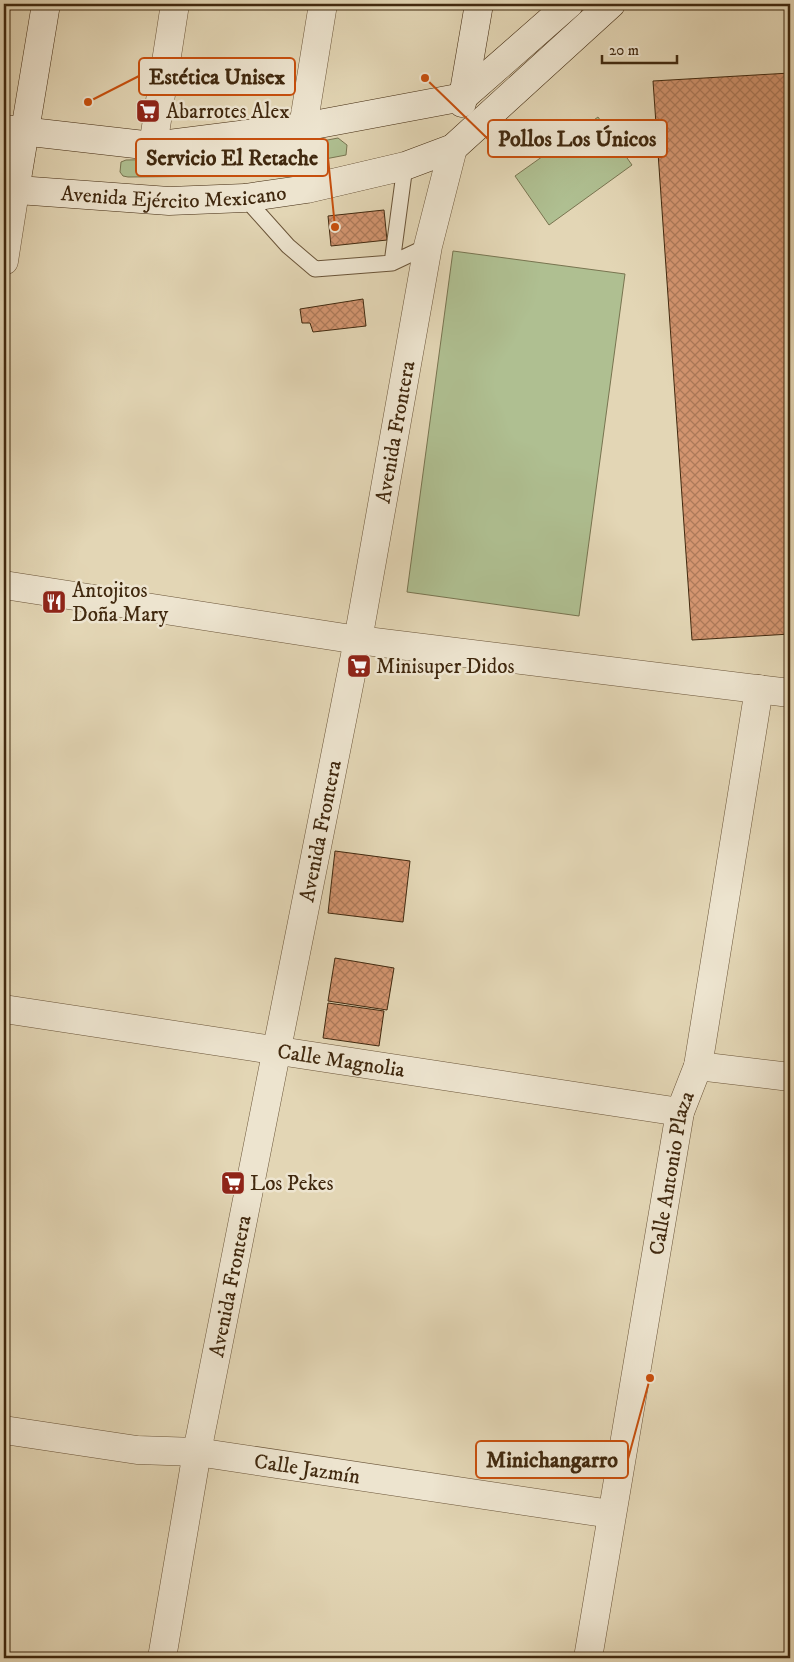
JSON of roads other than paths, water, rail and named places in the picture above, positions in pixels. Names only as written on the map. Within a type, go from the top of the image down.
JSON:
[{"type":"street","points":[[4,261],[13,130],[46,4]]},
{"type":"street","points":[[153,146],[175,4]]},
{"type":"street","points":[[303,127],[323,4]]},
{"type":"street","name":"Avenida Frontera","points":[[162,1658],[197,1452],[358,640],[428,246],[453,148],[479,4]]},
{"type":"street","points":[[13,130],[153,146],[303,127],[463,97],[569,4]]},
{"type":"street","name":"Avenida Ejército Mexicano","points":[[9,190],[169,201],[245,198],[307,189],[405,166],[453,148],[611,4]]},
{"type":"street","points":[[4,585],[358,640],[790,693]]},
{"type":"street","name":"Calle Antonio Plaza","points":[[588,1658],[680,1112],[698,1066],[759,688]]},
{"type":"street","name":"Calle Magnolia","points":[[4,1009],[680,1112]]},
{"type":"street","points":[[698,1066],[790,1078]]},
{"type":"street","name":"Calle Jazmín","points":[[4,1430],[137,1450],[197,1452],[611,1514]]},
{"type":"lane","points":[[392,263],[405,166]]},
{"type":"lane","points":[[245,198],[288,246],[315,270],[392,263],[428,246]]},
{"type":"place","name":"Pollos Los Únicos","points":[[425,78]]},
{"type":"place","name":"Estética Unisex","points":[[88,102]]},
{"type":"place","name":"Abarrotes Alex","points":[[148,111]]},
{"type":"place","name":"Servicio El Retache","points":[[335,227]]},
{"type":"place","name":"Antojitos Doña Mary","points":[[54,602]]},
{"type":"place","name":"Minisuper Didos","points":[[359,666]]},
{"type":"place","name":"Los Pekes","points":[[233,1183]]},
{"type":"place","name":"Minichangarro","points":[[650,1378]]}]
